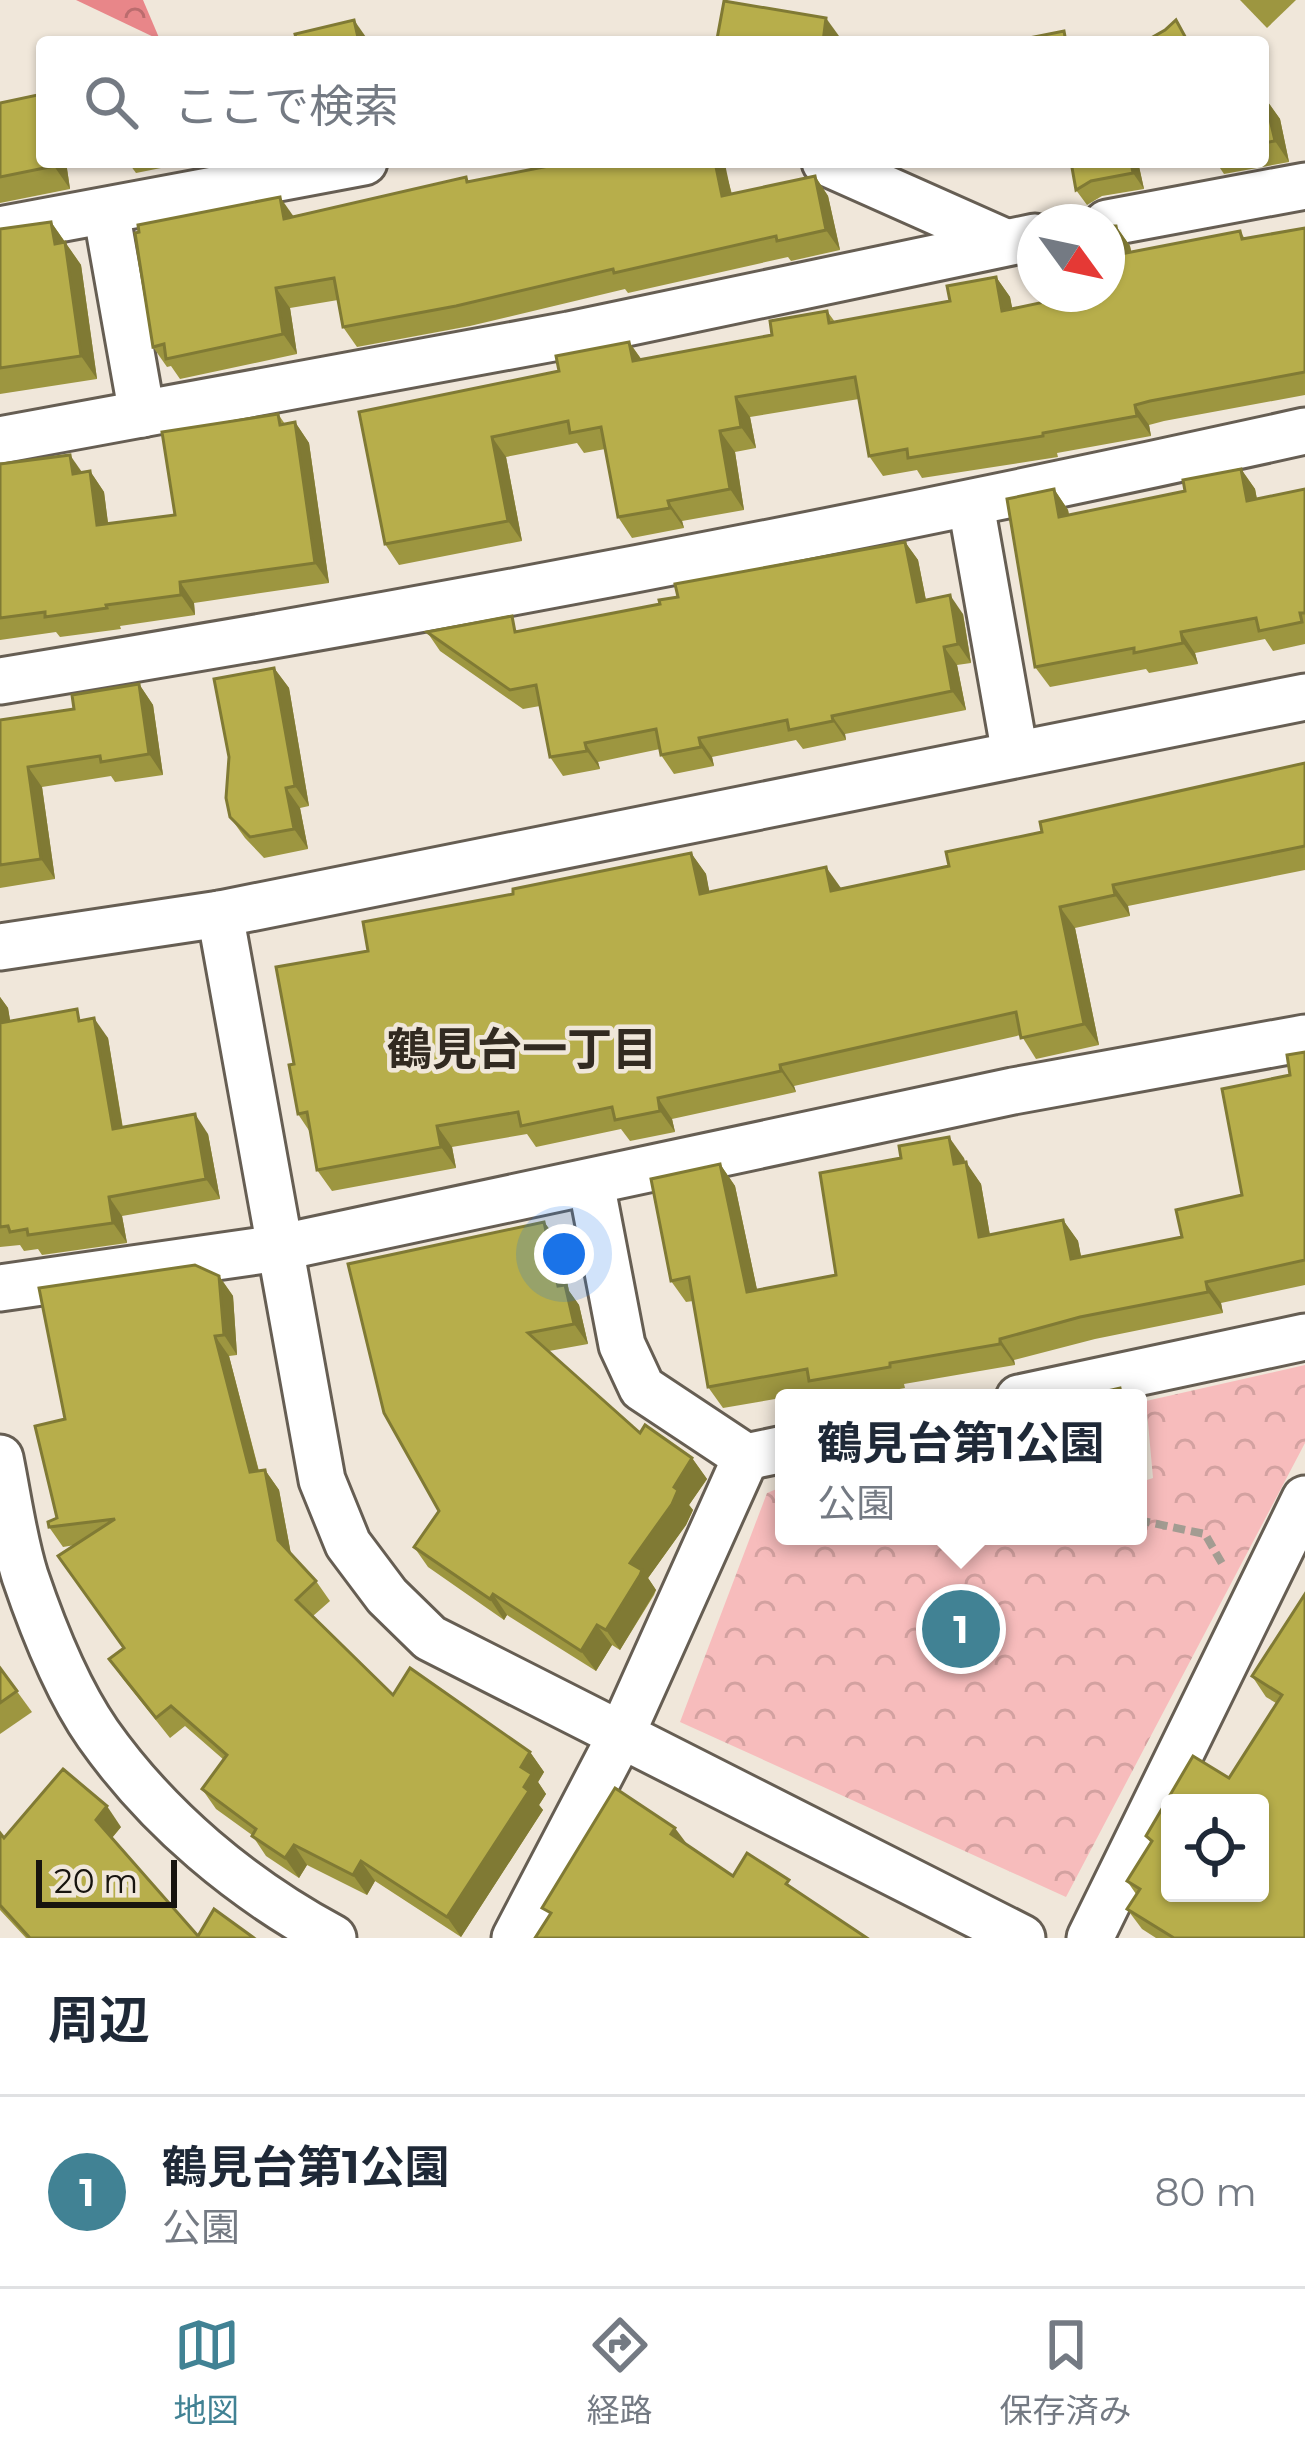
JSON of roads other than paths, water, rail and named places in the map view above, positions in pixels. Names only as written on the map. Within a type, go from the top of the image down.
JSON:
[{"type":"street","points":[[0,230],[333,168]]},
{"type":"street","points":[[840,168],[1017,239]]},
{"type":"street","points":[[1125,220],[1305,186]]},
{"type":"street","points":[[106,212],[142,414]]},
{"type":"street","points":[[0,440],[569,335],[1017,241]]},
{"type":"street","points":[[0,681],[314,630],[971,505],[1305,431]]},
{"type":"street","points":[[971,505],[1016,754]]},
{"type":"street","points":[[0,947],[220,914],[1305,697]]},
{"type":"street","points":[[220,914],[322,1480],[348,1544],[387,1596],[430,1638],[1022,1938]]},
{"type":"street","points":[[0,1288],[278,1248],[1013,1091],[1305,1038]]},
{"type":"street","points":[[515,1938],[765,1453],[642,1388],[622,1345],[592,1183]]},
{"type":"street","points":[[1061,1389],[1305,1337]]},
{"type":"street","points":[[0,1459],[12,1574],[96,1732],[142,1790],[193,1840],[256,1892],[322,1935]]},
{"type":"street","points":[[1090,1938],[1305,1499]]},
{"type":"place","name":"鶴見台第1公園","points":[[961,1629]]},
{"type":"district","name":"鶴見台一丁目","points":[[522,1048]]}]
